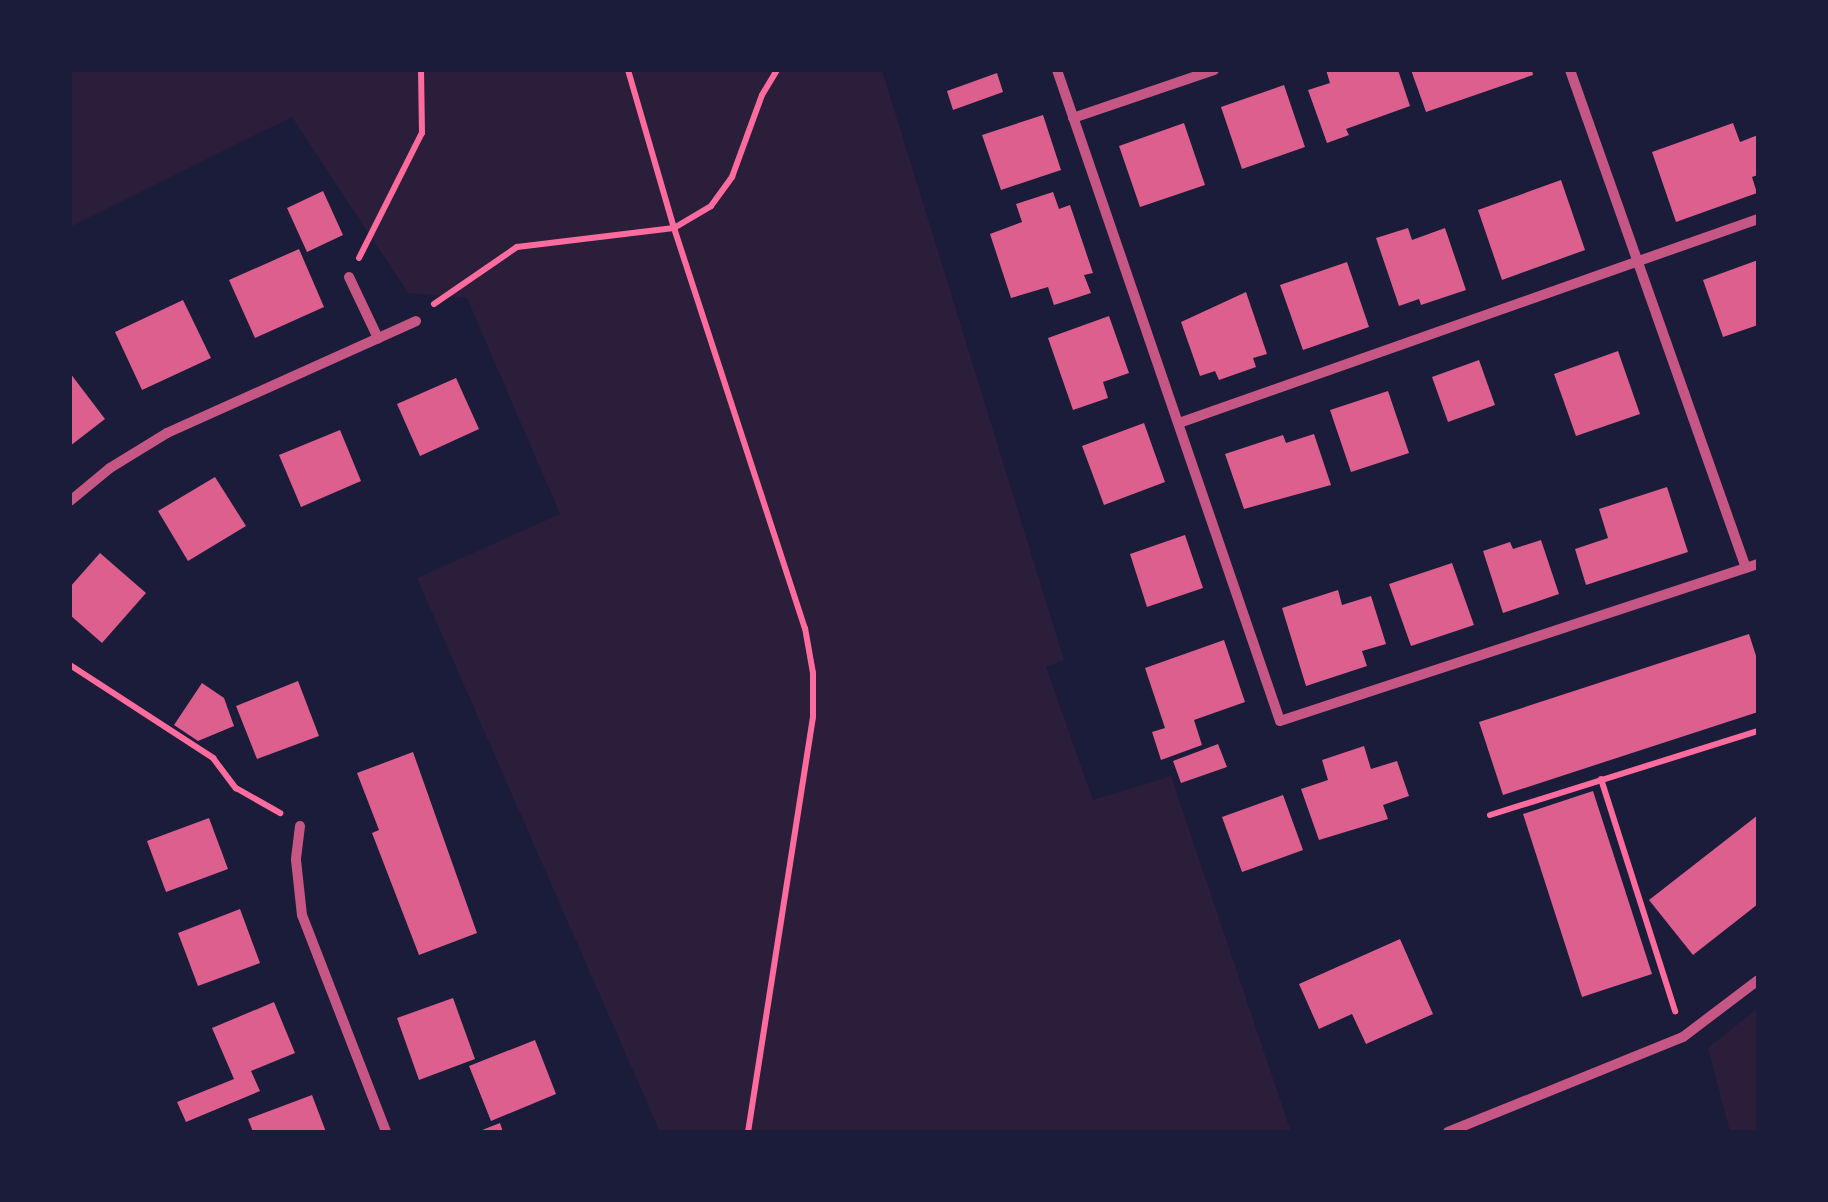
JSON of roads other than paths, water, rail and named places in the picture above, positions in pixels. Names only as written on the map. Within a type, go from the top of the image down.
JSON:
[{"type":"street","points":[[1057,70],[1280,722],[1752,566],[1637,262],[1570,70]]},
{"type":"street","points":[[1073,118],[1214,70]]},
{"type":"street","points":[[1179,422],[1758,219]]},
{"type":"street","points":[[349,277],[378,338]]},
{"type":"street","points":[[70,501],[110,468],[167,434],[416,321]]},
{"type":"street","points":[[300,826],[296,860],[302,914],[386,1132]]},
{"type":"street","points":[[1448,1132],[1683,1036],[1758,980]]}]
